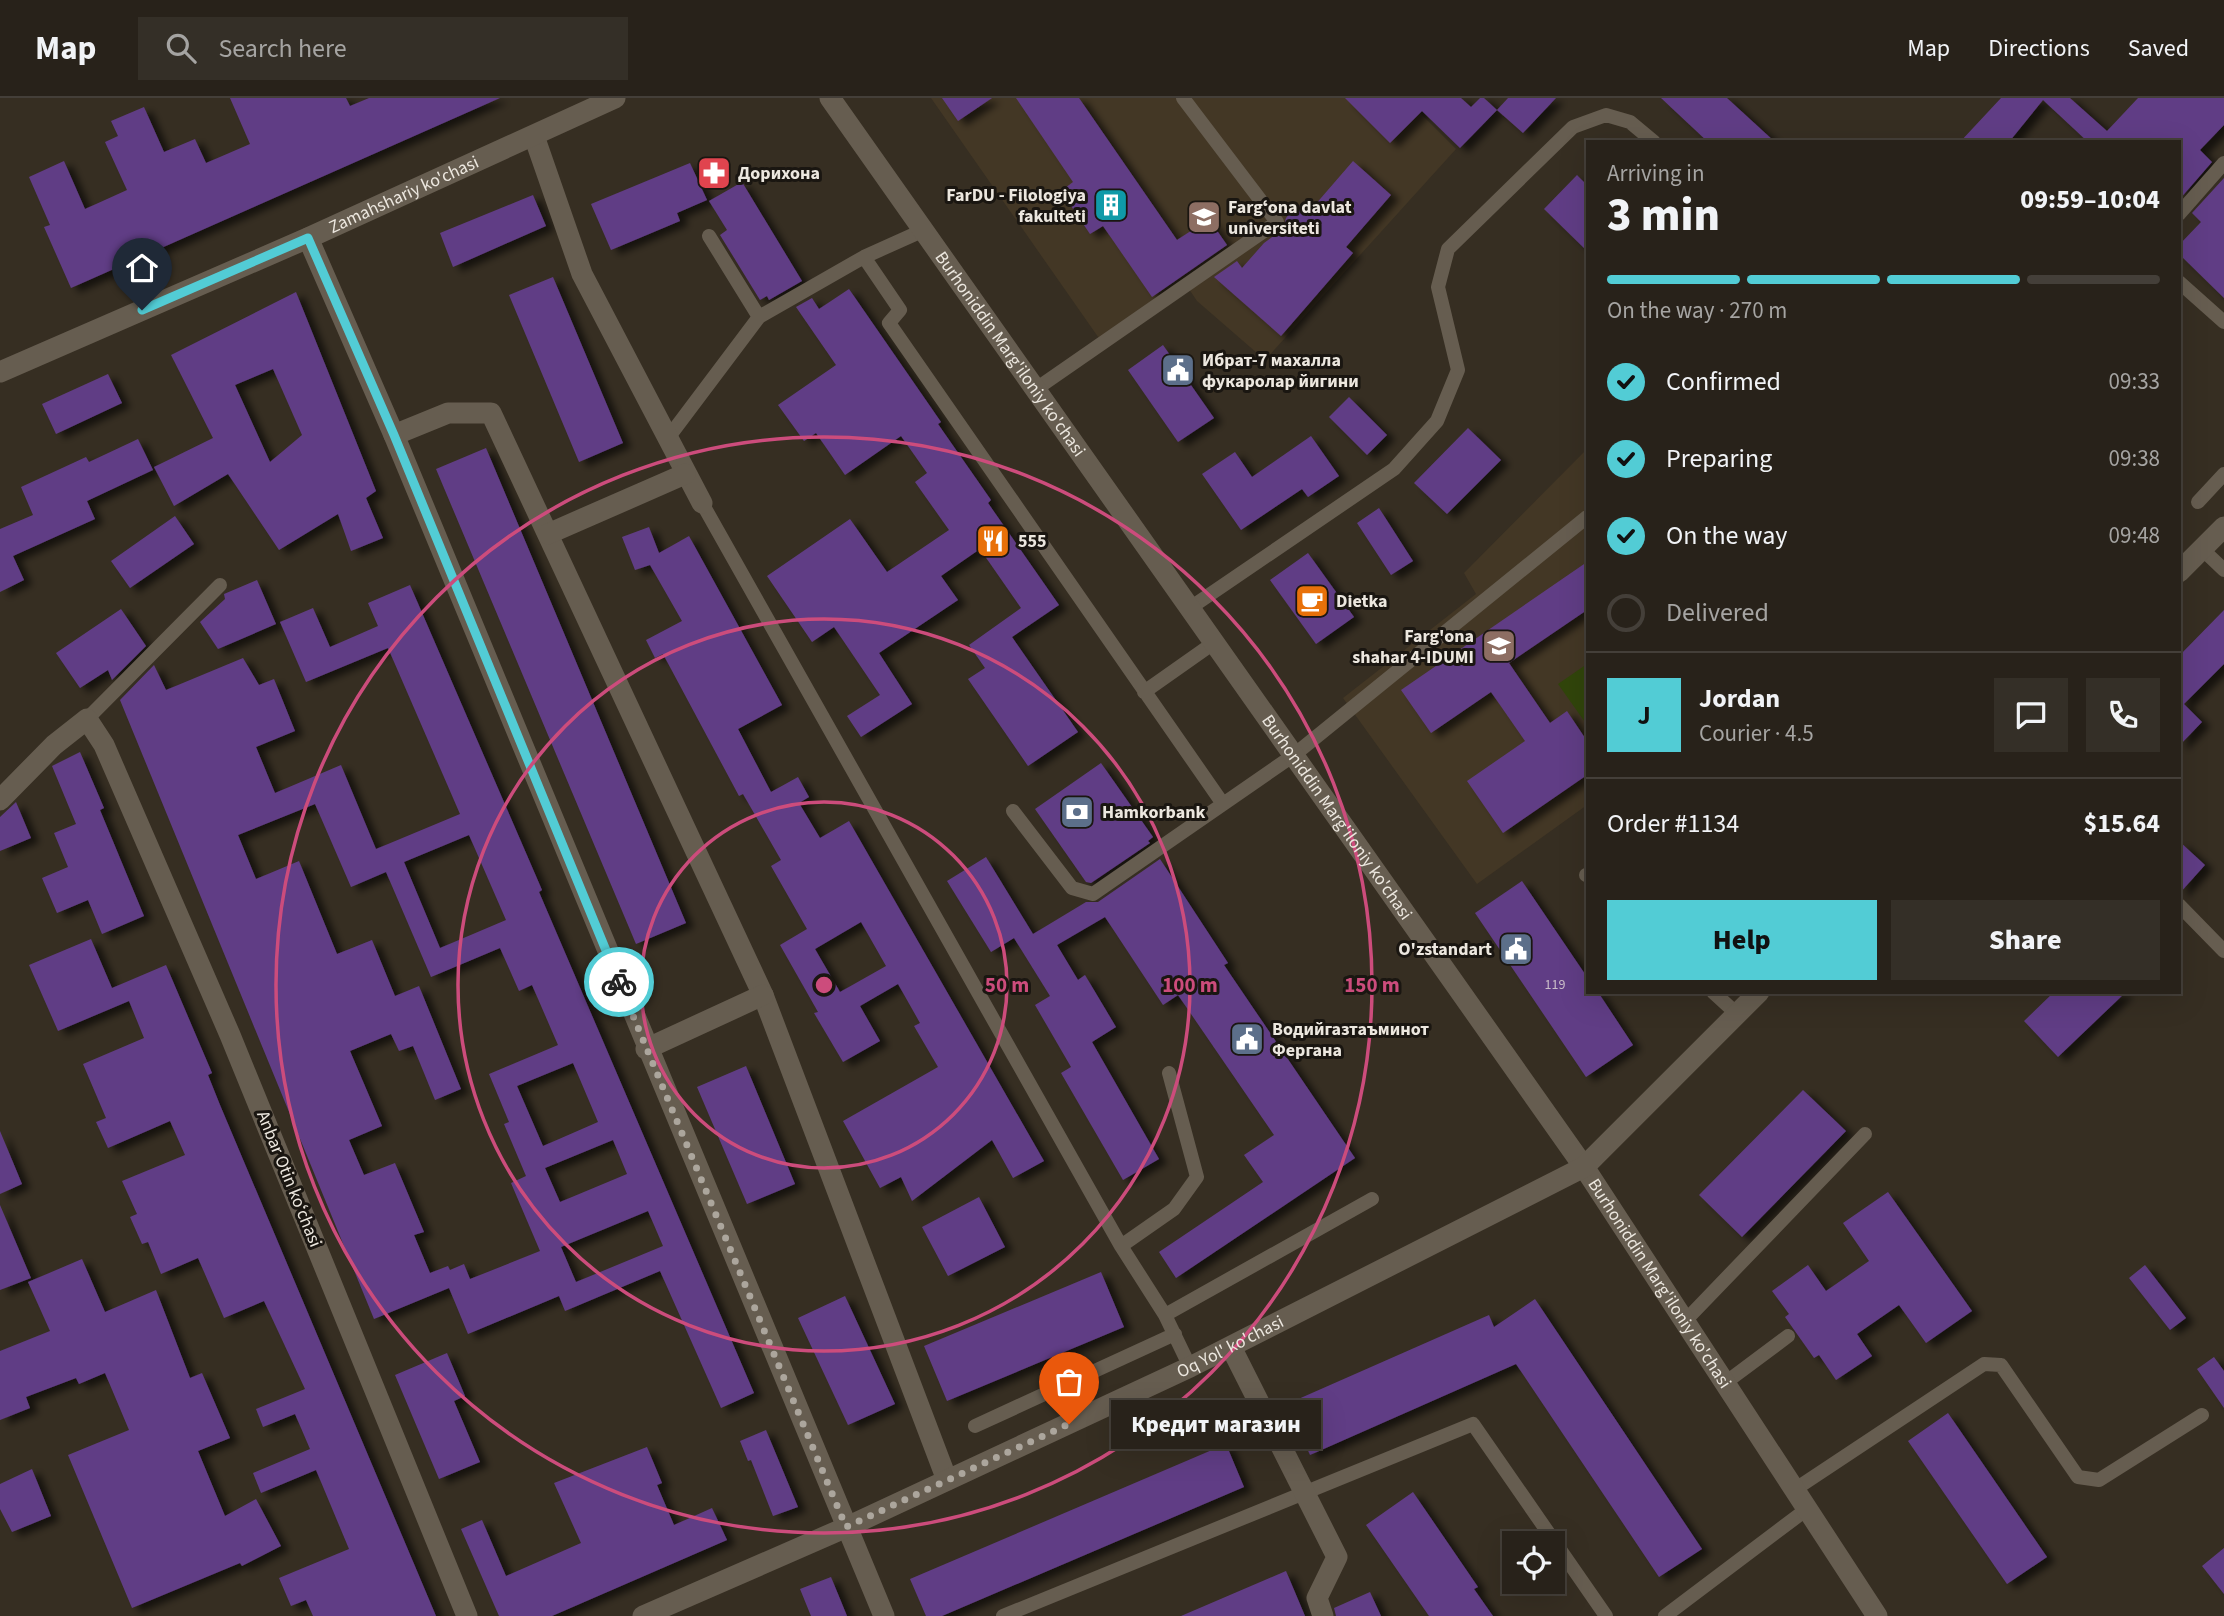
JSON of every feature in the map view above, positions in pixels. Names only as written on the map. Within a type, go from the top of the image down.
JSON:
[{"type":"street","name":"Zamahshariy ko'chasi","points":[[0,372],[308,238],[615,98]]},
{"type":"street","name":"Burhoniddin Marg'iloniy ko'chasi","points":[[830,98],[1584,1167],[1877,1616]]},
{"type":"street","points":[[534,136],[582,274],[702,503]]},
{"type":"street","points":[[308,238],[394,435],[646,1049],[884,1616]]},
{"type":"street","points":[[394,435],[448,413],[491,413],[763,995],[947,1480]]},
{"type":"street","points":[[548,534],[685,474]]},
{"type":"street","points":[[2181,568],[2224,527]]},
{"type":"street","points":[[0,800],[54,745],[87,719]]},
{"type":"street","name":"Anbar Otin koʻchasi","points":[[87,719],[104,746],[230,1035],[467,1616]]},
{"type":"street","name":"Oq Yol' ko'chasi","points":[[643,1616],[846,1527],[1190,1367],[1584,1167],[1757,994]]},
{"type":"street","points":[[646,1049],[763,995]]},
{"type":"street","points":[[1231,1347],[1337,1557],[1317,1598],[1323,1616]]},
{"type":"lane","points":[[1036,389],[1277,222],[1183,98]]},
{"type":"lane","points":[[1190,608],[1394,469],[1437,421],[1458,370],[1438,287],[1448,249],[1573,127],[1606,115],[1630,122],[1652,140]]},
{"type":"lane","points":[[2181,212],[2224,163]]},
{"type":"lane","points":[[668,438],[759,317],[864,257],[924,230]]},
{"type":"lane","points":[[709,236],[759,317]]},
{"type":"lane","points":[[864,257],[900,310],[889,323],[1223,804]]},
{"type":"lane","points":[[2181,284],[2222,316]]},
{"type":"lane","points":[[2198,502],[2224,474]]},
{"type":"lane","points":[[702,503],[1121,1246],[1165,1315],[1190,1367]]},
{"type":"lane","points":[[1013,811],[1072,888],[1093,894],[1294,755],[1586,518]]},
{"type":"lane","points":[[2202,549],[2224,570]]},
{"type":"lane","points":[[87,719],[220,585]]},
{"type":"lane","points":[[1144,692],[1214,642]]},
{"type":"lane","points":[[2181,907],[2224,951]]},
{"type":"lane","points":[[1715,994],[1737,1014]]},
{"type":"lane","points":[[1121,1246],[1174,1209],[1196,1177],[1168,1073]]},
{"type":"lane","points":[[1685,1321],[1865,1134]]},
{"type":"lane","points":[[1165,1315],[1372,1199]]},
{"type":"lane","points":[[975,1426],[1175,1334]]},
{"type":"lane","points":[[1725,1383],[1788,1336]]},
{"type":"lane","points":[[1794,1490],[1984,1364],[2001,1365],[2078,1477],[2099,1480],[2202,1415]]},
{"type":"lane","points":[[1003,1616],[1473,1424],[1606,1616]]},
{"type":"lane","points":[[1665,1616],[1807,1509]]},
{"type":"shaded area","name":"Fargʻona davlat universiteti","points":[[931,98],[1405,98],[1456,149],[1265,360],[1197,301],[1187,286],[1103,344]]},
{"type":"shaded area","name":"Farg'ona shahar 4-IDUMI","points":[[1586,450],[1586,806],[1477,884],[1343,698],[1476,594],[1464,573]]},
{"type":"green space","points":[[1586,665],[1586,724],[1558,684]]},
{"type":"building","points":[[230,98],[346,98],[350,106],[369,98],[500,98],[71,288],[44,227],[50,225],[29,177],[64,161],[85,209],[127,190],[105,142],[118,136],[111,121],[144,107],[164,152],[195,139],[206,163],[250,144]]},
{"type":"building","points":[[942,98],[992,98],[958,121]]},
{"type":"building","name":"FarDU - Filologiya fakulteti","points":[[1016,98],[1079,98],[1177,240],[1209,219],[1227,245],[1152,297],[1103,226],[1090,234],[1061,191],[1073,182]]},
{"type":"building","points":[[1345,98],[1461,98],[1471,107],[1480,98],[1484,98],[1497,110],[1460,148],[1422,111],[1390,143]]},
{"type":"building","points":[[1508,98],[1556,98],[1523,133],[1497,110]]},
{"type":"building","points":[[1661,98],[1727,98],[1773,140],[1706,140]]},
{"type":"building","points":[[2001,98],[2070,98],[2107,131],[2138,98],[2224,98],[2224,125],[2200,150],[2212,162],[2181,198],[2181,140],[2086,140],[2043,100],[2011,140],[1962,140]]},
{"type":"building","points":[[1353,161],[1391,195],[1346,247],[1353,253],[1281,336],[1214,277],[1237,261],[1242,268],[1264,243],[1283,229],[1286,218],[1297,204],[1308,213]]},
{"type":"building","points":[[690,163],[707,200],[677,213],[680,221],[611,250],[591,204]]},
{"type":"building","points":[[1577,175],[1586,184],[1586,250],[1544,209]]},
{"type":"building","points":[[2224,178],[2224,298],[2181,256],[2181,243],[2201,222],[2192,213]]},
{"type":"building","points":[[742,182],[802,281],[769,300],[767,296],[760,300],[720,235],[727,230],[709,201]]},
{"type":"building","points":[[533,195],[546,226],[453,267],[440,233]]},
{"type":"building","points":[[553,277],[623,443],[579,462],[509,295]]},
{"type":"building","points":[[849,289],[941,422],[938,424],[991,500],[988,503],[1059,605],[1012,637],[1078,732],[1028,766],[968,679],[985,668],[969,645],[1021,608],[980,549],[941,576],[958,600],[879,653],[912,704],[861,737],[847,716],[880,695],[834,627],[812,642],[767,576],[850,519],[887,572],[949,530],[915,482],[927,473],[901,436],[845,475],[816,433],[804,441],[778,405],[836,365],[796,307],[812,298],[819,309]]},
{"type":"building","points":[[296,292],[376,491],[366,498],[383,538],[351,551],[338,514],[279,550],[228,474],[174,506],[154,467],[213,438],[171,355]],"holes":[[[273,369],[302,435],[270,462],[235,385]]]},
{"type":"building","points":[[1163,345],[1214,418],[1178,442],[1128,370]]},
{"type":"building","points":[[108,374],[122,403],[56,434],[42,404]]},
{"type":"building","points":[[1349,397],[1387,435],[1367,455],[1329,417]]},
{"type":"building","points":[[1468,428],[1501,460],[1447,514],[1414,483]]},
{"type":"building","points":[[1311,436],[1339,476],[1308,497],[1302,489],[1241,530],[1202,474],[1235,452],[1252,477]]},
{"type":"building","points":[[138,439],[153,470],[87,501],[95,519],[13,556],[24,580],[0,592],[0,529],[33,515],[21,487],[86,457],[89,462]]},
{"type":"building","points":[[486,448],[686,923],[636,944],[436,469]]},
{"type":"building","points":[[1379,508],[1413,561],[1391,575],[1357,523]]},
{"type":"building","points":[[175,516],[194,544],[130,588],[111,561]]},
{"type":"building","points":[[649,527],[659,553],[689,536],[782,705],[738,729],[771,792],[798,777],[809,797],[799,803],[820,838],[849,821],[1044,1161],[1013,1178],[992,1140],[912,1201],[901,1177],[880,1188],[843,1121],[938,1067],[914,1026],[920,1023],[898,984],[860,1006],[880,1041],[843,1062],[814,1013],[818,1012],[780,945],[807,929],[771,866],[781,860],[743,794],[739,796],[663,654],[655,658],[646,640],[682,621],[650,565],[635,570],[622,537]],"holes":[[[861,922],[886,966],[840,992],[815,949]]]},
{"type":"building","points":[[1308,553],[1354,617],[1316,644],[1270,580]]},
{"type":"building","points":[[1586,563],[1586,611],[1509,663],[1550,723],[1567,711],[1586,740],[1586,776],[1503,833],[1467,781],[1525,741],[1491,692],[1431,733],[1401,690]]},
{"type":"building","points":[[257,580],[276,624],[218,649],[200,622],[225,599],[224,594]]},
{"type":"building","points":[[410,585],[754,1393],[721,1408],[660,1271],[565,1311],[559,1296],[468,1334],[449,1288],[374,1319],[120,700],[154,665],[166,690],[243,658],[259,685],[274,679],[295,731],[256,747],[275,793],[341,765],[376,849],[460,814],[388,648],[306,682],[280,622],[313,608],[330,647],[378,626],[368,603]],"holes":[[[315,804],[351,887],[386,872],[431,977],[500,948],[519,991],[532,985],[558,1045],[489,1074],[509,1122],[504,1124],[526,1176],[511,1183],[540,1251],[470,1279],[464,1264],[450,1270],[448,1266],[430,1273],[414,1235],[424,1232],[395,1163],[364,1175],[349,1140],[382,1126],[350,1051],[391,1034],[399,1051],[413,1046],[435,1100],[461,1089],[419,986],[395,996],[372,940],[337,954],[299,861],[256,879],[238,835]],[[469,835],[506,920],[440,948],[404,862]],[[573,1063],[598,1122],[543,1146],[517,1086]],[[613,1140],[627,1174],[560,1202],[545,1168]],[[648,1211],[663,1246],[576,1282],[561,1247]]]},
{"type":"building","points":[[121,609],[146,646],[112,680],[108,670],[80,688],[56,653]]},
{"type":"building","points":[[2224,610],[2224,664],[2184,704],[2202,722],[2181,744],[2181,654]]},
{"type":"building","points":[[80,752],[104,808],[100,810],[144,916],[102,934],[88,900],[57,913],[42,878],[68,867],[54,833],[76,824],[52,766]]},
{"type":"building","points":[[1101,763],[1153,837],[1148,841],[1150,843],[1091,883],[1086,882],[1035,809]]},
{"type":"building","points":[[16,802],[31,838],[0,851],[0,817]]},
{"type":"building","points":[[2181,843],[2205,865],[2181,892]]},
{"type":"building","points":[[986,857],[1033,934],[1086,902],[1098,902],[1160,859],[1228,963],[1224,965],[1355,1158],[1176,1278],[1159,1252],[1263,1182],[1244,1155],[1274,1135],[1178,995],[1163,1005],[1105,917],[1057,945],[1078,980],[1085,975],[1116,1027],[1092,1042],[1159,1159],[1123,1180],[1061,1073],[1071,1067],[1035,1005],[1050,996],[1014,938],[991,952],[947,881]]},
{"type":"building","points":[[1522,881],[1586,976],[1586,994],[1599,994],[1633,1045],[1586,1077],[1475,913]]},
{"type":"building","points":[[91,939],[112,988],[166,965],[212,1073],[208,1075],[220,1105],[436,1616],[313,1616],[306,1600],[291,1606],[279,1578],[349,1549],[316,1470],[261,1493],[253,1473],[310,1449],[295,1414],[263,1427],[256,1409],[305,1389],[264,1301],[224,1318],[198,1258],[161,1274],[148,1242],[142,1244],[130,1217],[137,1214],[122,1181],[185,1155],[170,1121],[108,1148],[96,1122],[106,1118],[83,1064],[144,1038],[129,1001],[58,1031],[29,965]]},
{"type":"building","points":[[2052,994],[2124,994],[2058,1057],[2024,1021]]},
{"type":"building","points":[[746,1066],[795,1184],[747,1204],[697,1087]]},
{"type":"building","points":[[1803,1090],[1846,1131],[1742,1237],[1699,1195]]},
{"type":"building","points":[[0,1131],[22,1184],[0,1194]]},
{"type":"building","points":[[1888,1192],[1972,1311],[1926,1343],[1899,1305],[1857,1334],[1872,1356],[1836,1380],[1819,1355],[1814,1358],[1785,1317],[1789,1314],[1772,1291],[1808,1265],[1826,1291],[1869,1261],[1843,1223]]},
{"type":"building","points":[[979,1197],[1005,1247],[948,1276],[922,1227]]},
{"type":"building","points":[[0,1205],[31,1278],[0,1290]]},
{"type":"building","points":[[82,1259],[105,1312],[156,1290],[190,1378],[202,1373],[230,1438],[198,1451],[225,1516],[256,1499],[281,1546],[242,1566],[240,1563],[132,1608],[68,1455],[129,1430],[105,1373],[79,1384],[76,1378],[26,1397],[30,1408],[0,1420],[0,1351],[50,1331],[28,1282]]},
{"type":"building","points":[[2145,1265],[2186,1318],[2170,1330],[2129,1278]]},
{"type":"building","points":[[1101,1272],[1124,1327],[947,1401],[924,1346]]},
{"type":"building","points":[[845,1296],[895,1404],[848,1425],[798,1318]]},
{"type":"building","points":[[1535,1299],[1702,1549],[1659,1577],[1516,1364],[1310,1455],[1287,1404],[1489,1315],[1494,1327]]},
{"type":"building","points":[[447,1353],[465,1396],[454,1401],[480,1462],[439,1479],[395,1375]]},
{"type":"building","points":[[2214,1357],[2224,1371],[2224,1408],[2197,1369]]},
{"type":"building","points":[[1948,1413],[2047,1557],[2007,1584],[1908,1441]]},
{"type":"building","points":[[766,1430],[798,1507],[773,1516],[751,1460],[748,1461],[740,1441]]},
{"type":"building","points":[[1226,1444],[1244,1487],[942,1616],[926,1616],[910,1579]]},
{"type":"building","points":[[647,1447],[662,1483],[657,1485],[674,1525],[712,1508],[727,1540],[552,1616],[499,1616],[461,1529],[482,1520],[506,1576],[581,1543],[554,1483]]},
{"type":"building","points":[[32,1469],[51,1516],[12,1532],[0,1509],[0,1484]]},
{"type":"building","points":[[1413,1492],[1478,1587],[1474,1589],[1493,1616],[1429,1616],[1366,1525]]},
{"type":"building","points":[[2224,1548],[2224,1594],[2202,1566]]},
{"type":"building","points":[[1286,1571],[1305,1616],[1181,1616]]},
{"type":"building","points":[[831,1577],[847,1616],[811,1616],[800,1589]]},
{"type":"building","points":[[1370,1592],[1381,1616],[1336,1616],[1334,1608]]},
{"type":"way so far","points":[[619,982],[846,1527],[1069,1424]]},
{"type":"place","name":"Дорихона","points":[[714,173]]},
{"type":"place","name":"FarDU - Filologiya fakulteti","points":[[1111,205]]},
{"type":"place","name":"Fargʻona davlat universiteti","points":[[1204,217]]},
{"type":"place","name":"Ибрат-7 махалла фукаролар йигини","points":[[1178,370]]},
{"type":"place","name":"555","points":[[993,541]]},
{"type":"place","name":"Dietka","points":[[1312,601]]},
{"type":"place","name":"Farg'ona shahar 4-IDUMI","points":[[1499,646]]},
{"type":"place","name":"Hamkorbank","points":[[1077,812]]},
{"type":"place","name":"O'zstandart","points":[[1516,949]]},
{"type":"place","name":"Водийгазтаъминот Фергана","points":[[1247,1039]]},
{"type":"place","name":"Кредит магазин","points":[[1069,1424]]},
{"type":"route","points":[[142,310],[308,238],[394,435],[619,982]]}]
